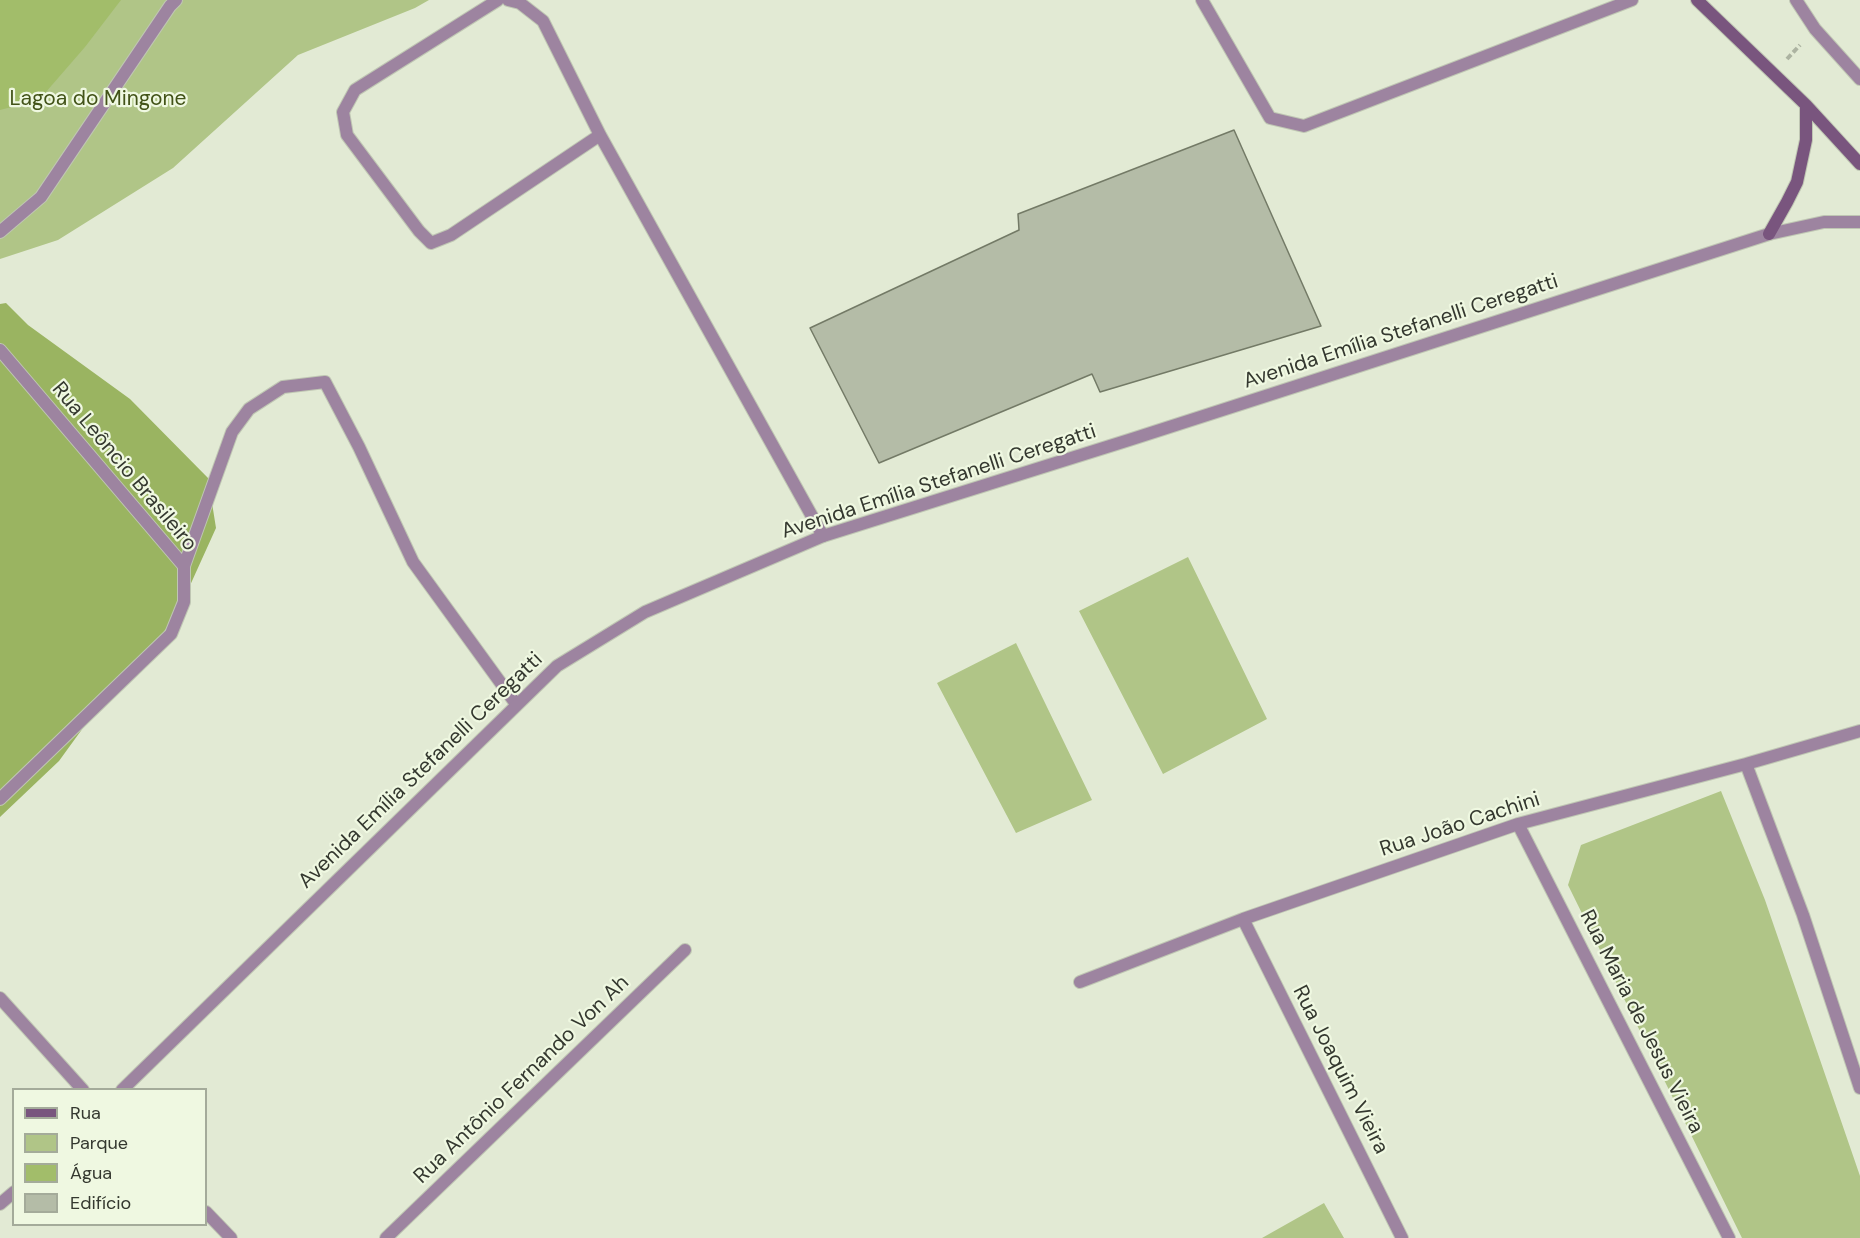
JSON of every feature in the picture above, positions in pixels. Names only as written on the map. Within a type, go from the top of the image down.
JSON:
[{"type":"main road","points":[[1696,0],[1806,105],[1860,164]]},
{"type":"main road","points":[[1769,234],[1797,182],[1806,140],[1806,105]]},
{"type":"street","points":[[0,232],[41,197],[176,0]]},
{"type":"street","points":[[498,0],[355,90],[343,112],[347,135],[419,231],[431,243],[451,236],[600,135]]},
{"type":"street","points":[[508,0],[520,3],[543,21],[600,135],[823,536]]},
{"type":"street","points":[[1203,0],[1270,118],[1305,126],[1632,0]]},
{"type":"street","points":[[1796,0],[1815,29],[1860,79]]},
{"type":"street","name":"Avenida Emília Stefanelli Ceregatti","points":[[123,1088],[557,666],[645,612],[823,536],[1769,234],[1824,222],[1860,222]]},
{"type":"street","name":"Rua Leôncio Brasileiro","points":[[0,350],[184,566],[184,602],[171,634],[0,799]]},
{"type":"street","points":[[184,566],[232,432],[249,409],[283,387],[325,382],[359,447],[413,562],[516,704]]},
{"type":"street","name":"Rua João Cachini","points":[[1080,982],[1243,919],[1518,824],[1746,764],[1860,731]]},
{"type":"street","points":[[1746,764],[1803,915],[1860,1088]]},
{"type":"street","name":"Rua Maria de Jesus Vieira","points":[[1518,824],[1729,1238]]},
{"type":"street","name":"Rua Joaquim Vieira","points":[[1243,919],[1402,1238]]},
{"type":"street","name":"Rua Antônio Fernando Von Ah","points":[[386,1238],[685,950]]},
{"type":"street","points":[[0,998],[82,1088]]},
{"type":"street","points":[[0,1204],[12,1194]]},
{"type":"street","points":[[207,1213],[231,1238]]},
{"type":"path","points":[[1773,74],[1815,29]]},
{"type":"green space","name":"Lagoa do Mingone","points":[[0,0],[429,0],[415,8],[298,55],[173,168],[58,240],[0,259]]},
{"type":"green space","points":[[1188,557],[1267,719],[1163,774],[1079,611]]},
{"type":"green space","points":[[1016,643],[1092,800],[1016,833],[937,683]]},
{"type":"green space","points":[[1721,791],[1765,900],[1860,1176],[1860,1238],[1742,1238],[1568,885],[1581,845]]},
{"type":"green space","points":[[1324,1203],[1344,1238],[1262,1238]]},
{"type":"shaded area","points":[[6,303],[28,325],[130,399],[208,478],[216,528],[178,612],[141,664],[96,710],[59,761],[0,817],[0,304]]},
{"type":"water","points":[[0,0],[121,0],[85,47],[39,100],[0,110]]},
{"type":"building","points":[[1234,130],[1321,326],[1100,392],[1092,374],[879,463],[810,328],[1019,230],[1018,214]]}]
